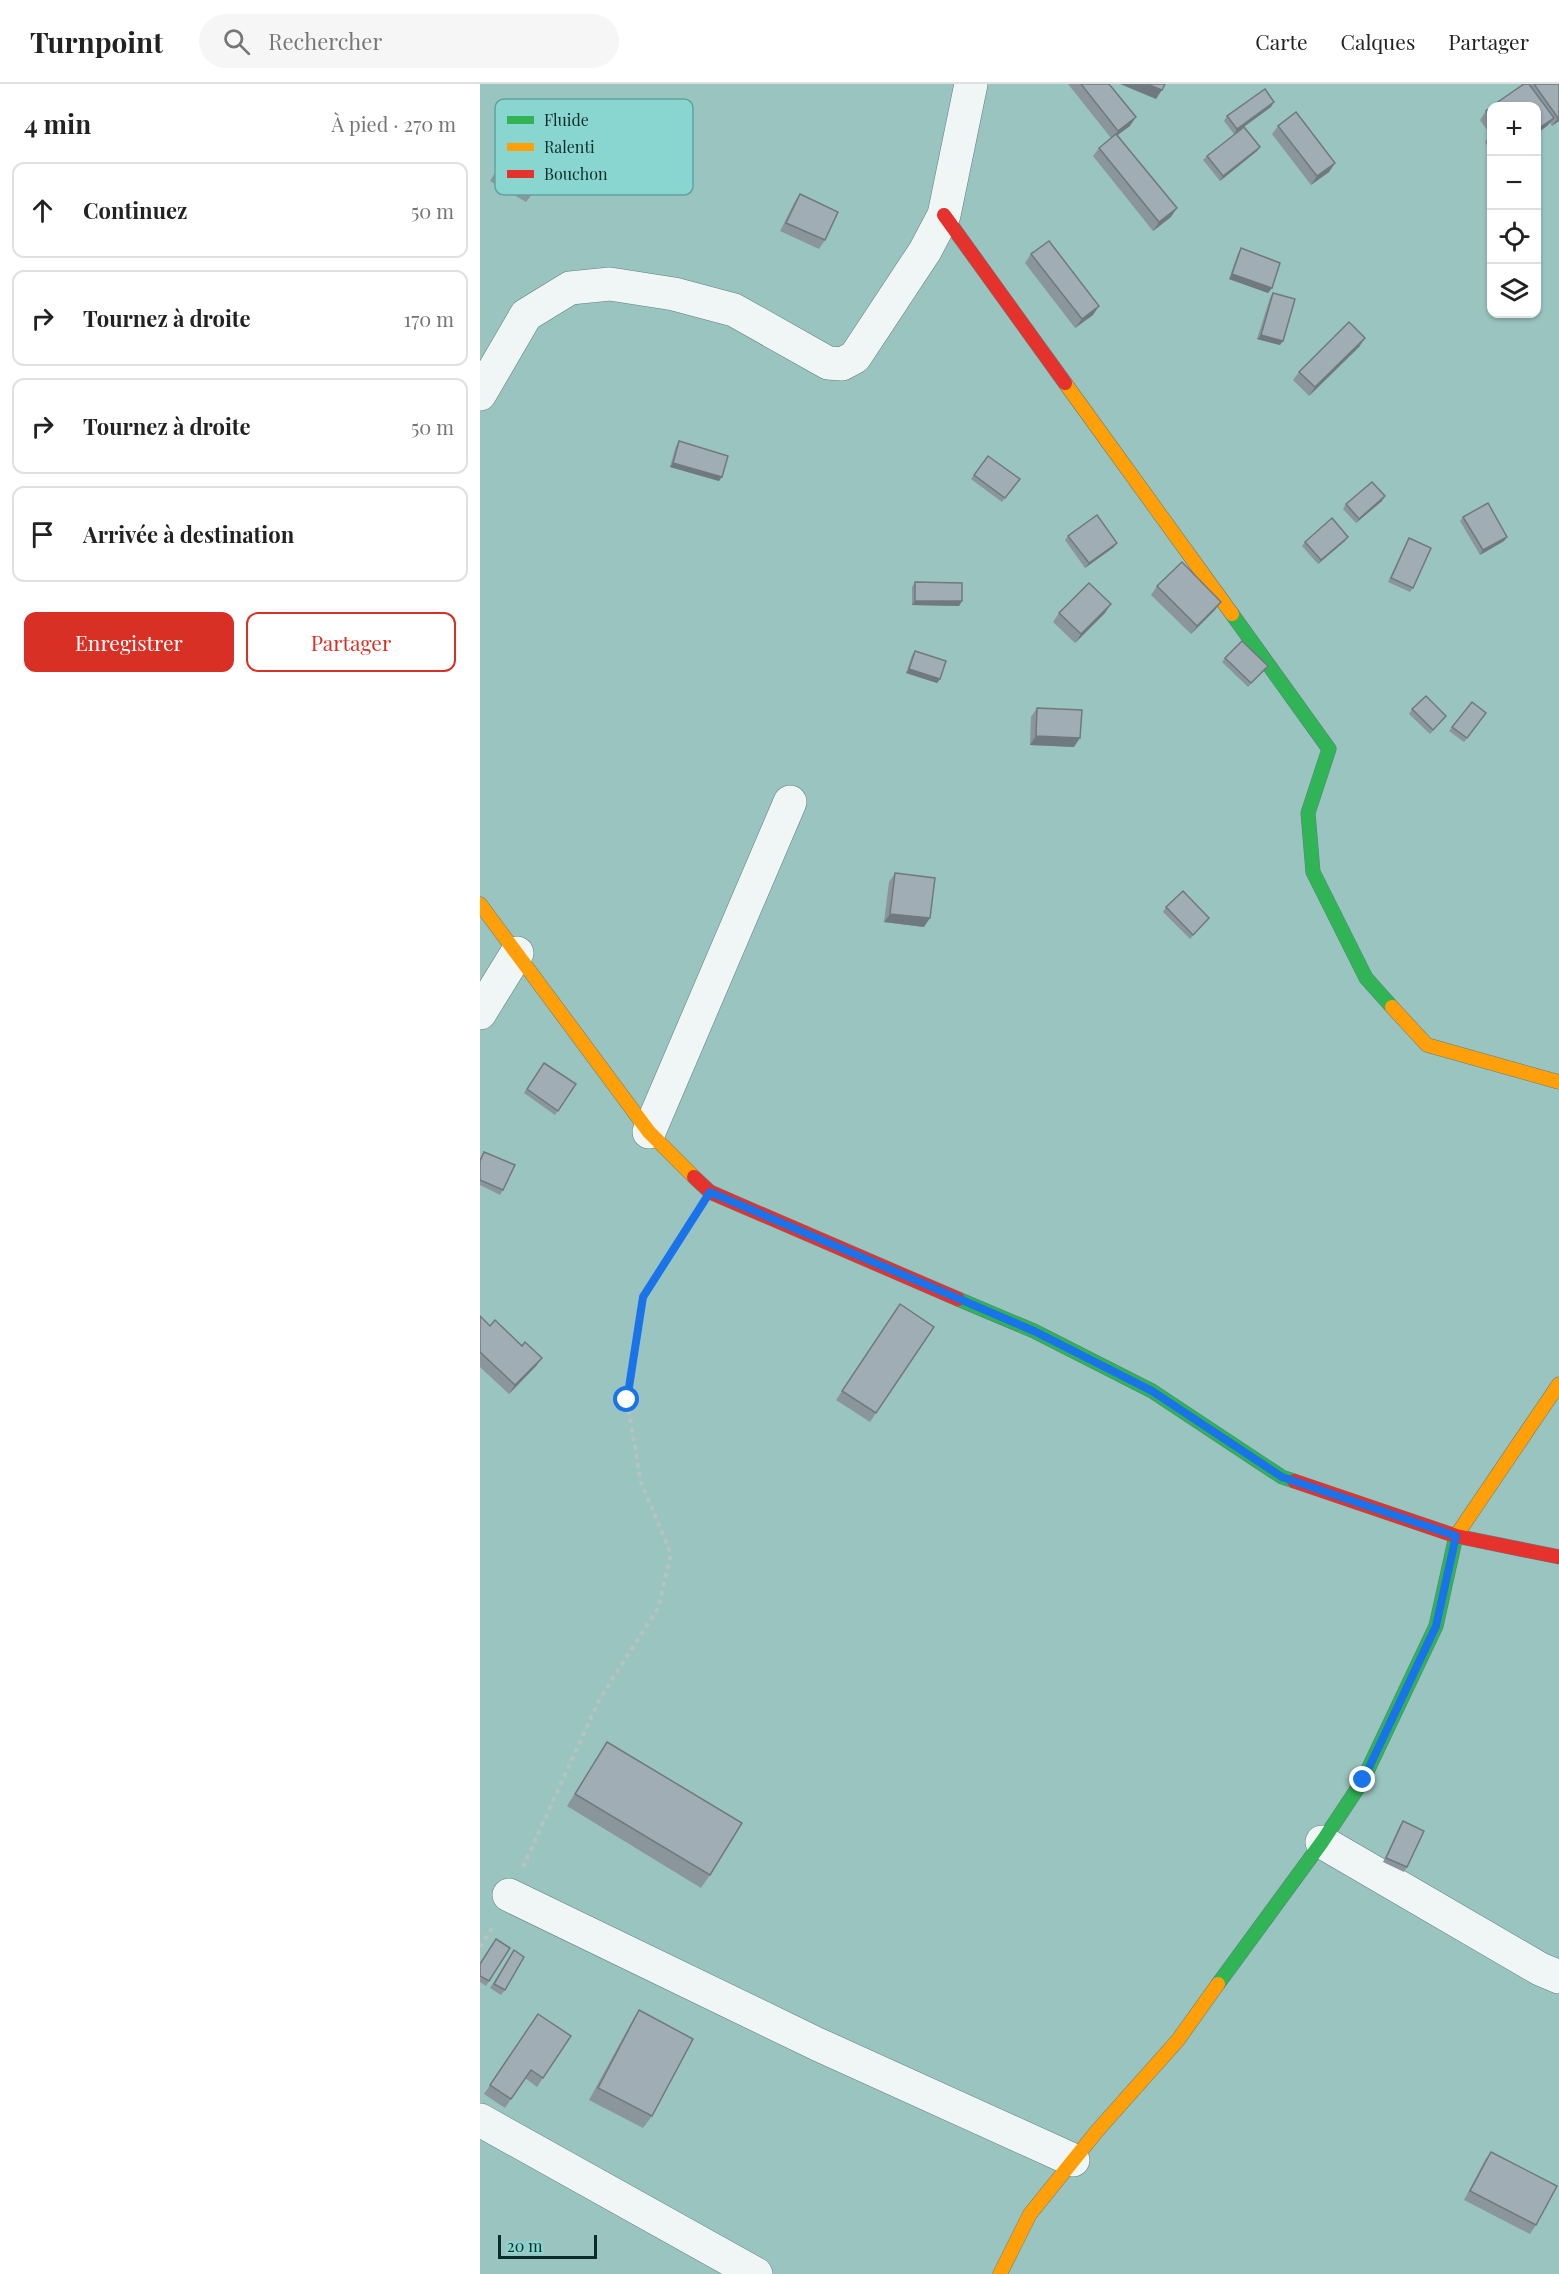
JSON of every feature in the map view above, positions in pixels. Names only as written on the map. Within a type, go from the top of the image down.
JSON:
[{"type":"street","points":[[480,394],[526,315],[570,288],[610,284],[674,294],[734,310],[828,363],[842,364],[855,357],[925,251],[944,215],[971,84]]},
{"type":"street","points":[[944,215],[1329,749],[1308,813],[1313,872],[1366,978],[1427,1045],[1559,1082]]},
{"type":"street","points":[[649,1132],[790,802]]},
{"type":"street","points":[[480,904],[649,1132],[710,1192],[1034,1331],[1152,1391],[1282,1477],[1456,1536],[1559,1557]]},
{"type":"street","points":[[480,1013],[518,953]]},
{"type":"street","points":[[1000,2274],[1030,2214],[1073,2160],[1178,2040],[1322,1842],[1363,1780],[1436,1626],[1456,1536],[1559,1384]]},
{"type":"street","points":[[1322,1842],[1540,1969],[1559,1977]]},
{"type":"street","points":[[509,1895],[818,2044],[1073,2160]]},
{"type":"street","points":[[480,2120],[756,2274]]},
{"type":"path","points":[[480,1947],[543,1826],[598,1700],[658,1608],[671,1554],[641,1482],[627,1400],[643,1297],[710,1192]]},
{"type":"building","points":[[1081,84],[1109,84],[1136,117],[1118,131]]},
{"type":"building","points":[[1147,84],[1165,84],[1162,90]]},
{"type":"building","points":[[1524,84],[1529,84],[1554,118],[1541,127],[1541,102],[1498,102]]},
{"type":"building","points":[[1534,84],[1559,84],[1558,118]]},
{"type":"building","points":[[1265,89],[1274,102],[1237,129],[1227,116]]},
{"type":"building","points":[[1296,112],[1335,163],[1317,176],[1278,126]]},
{"type":"building","points":[[1244,127],[1260,147],[1223,176],[1207,156]]},
{"type":"building","points":[[1116,134],[1177,208],[1159,222],[1099,148]]},
{"type":"building","points":[[800,194],[838,212],[825,240],[786,223]]},
{"type":"building","points":[[1049,241],[1099,306],[1082,319],[1031,254]]},
{"type":"building","points":[[1241,248],[1280,263],[1272,288],[1232,274]]},
{"type":"building","points":[[1273,293],[1295,299],[1283,341],[1261,335]]},
{"type":"building","points":[[1349,322],[1365,338],[1315,387],[1299,372]]},
{"type":"building","points":[[679,441],[728,456],[722,477],[673,463]]},
{"type":"building","points":[[988,456],[1020,479],[1005,498],[974,475]]},
{"type":"building","points":[[1372,482],[1385,496],[1359,519],[1346,504]]},
{"type":"building","points":[[1488,503],[1507,537],[1483,550],[1463,517]]},
{"type":"building","points":[[1097,515],[1117,543],[1089,563],[1068,536]]},
{"type":"building","points":[[1332,518],[1348,537],[1321,560],[1305,542]]},
{"type":"building","points":[[1409,538],[1431,548],[1413,588],[1391,578]]},
{"type":"building","points":[[1182,562],[1221,602],[1197,626],[1157,586]]},
{"type":"building","points":[[915,582],[962,583],[962,601],[915,601]]},
{"type":"building","points":[[1089,583],[1111,604],[1081,634],[1059,613]]},
{"type":"building","points":[[1242,641],[1268,666],[1251,683],[1225,658]]},
{"type":"building","points":[[915,651],[946,661],[940,679],[909,669]]},
{"type":"building","points":[[1426,696],[1446,716],[1433,730],[1412,709]]},
{"type":"building","points":[[1472,702],[1486,713],[1467,738],[1452,727]]},
{"type":"building","points":[[1037,708],[1082,710],[1080,738],[1036,736]]},
{"type":"building","points":[[895,873],[935,878],[930,918],[890,914]]},
{"type":"building","points":[[1183,891],[1209,918],[1193,935],[1166,907]]},
{"type":"building","points":[[544,1063],[576,1084],[558,1111],[527,1089]]},
{"type":"building","points":[[484,1152],[515,1165],[503,1190],[480,1180],[480,1161]]},
{"type":"building","points":[[900,1304],[934,1327],[876,1413],[842,1391]]},
{"type":"building","points":[[480,1316],[490,1326],[495,1320],[522,1346],[525,1342],[542,1358],[515,1385],[480,1352]]},
{"type":"building","points":[[607,1742],[742,1823],[710,1875],[575,1794]]},
{"type":"building","points":[[1403,1821],[1424,1831],[1407,1867],[1386,1858]]},
{"type":"building","points":[[496,1939],[510,1948],[489,1981],[480,1976],[480,1964]]},
{"type":"building","points":[[514,1950],[524,1957],[505,1990],[494,1984]]},
{"type":"building","points":[[639,2010],[693,2039],[652,2116],[598,2088]]},
{"type":"building","points":[[538,2014],[571,2036],[543,2078],[531,2070],[511,2099],[490,2085]]},
{"type":"building","points":[[1491,2152],[1557,2186],[1536,2225],[1470,2191]]},
{"type":"traffic: fast","points":[[1232,614],[1329,749],[1308,813],[1313,872],[1366,978],[1392,1007]]},
{"type":"traffic: fast","points":[[958,1299],[1034,1331],[1152,1391],[1282,1477],[1294,1481]]},
{"type":"traffic: fast","points":[[1218,1984],[1322,1842],[1363,1780],[1436,1626],[1456,1536],[1460,1530]]},
{"type":"traffic: slow","points":[[1065,383],[1232,614]]},
{"type":"traffic: slow","points":[[480,904],[649,1132],[694,1177]]},
{"type":"traffic: slow","points":[[1392,1007],[1427,1045],[1559,1082]]},
{"type":"traffic: slow","points":[[1460,1530],[1559,1384]]},
{"type":"traffic: slow","points":[[1000,2274],[1030,2214],[1097,2131],[1178,2040],[1218,1984]]},
{"type":"traffic: jam","points":[[944,215],[1065,383]]},
{"type":"traffic: jam","points":[[694,1177],[710,1192],[958,1299]]},
{"type":"traffic: jam","points":[[1294,1481],[1456,1536],[1559,1557]]},
{"type":"route","points":[[627,1400],[643,1297],[710,1192],[1034,1331],[1152,1391],[1282,1477],[1456,1536],[1436,1626],[1363,1780]]}]
